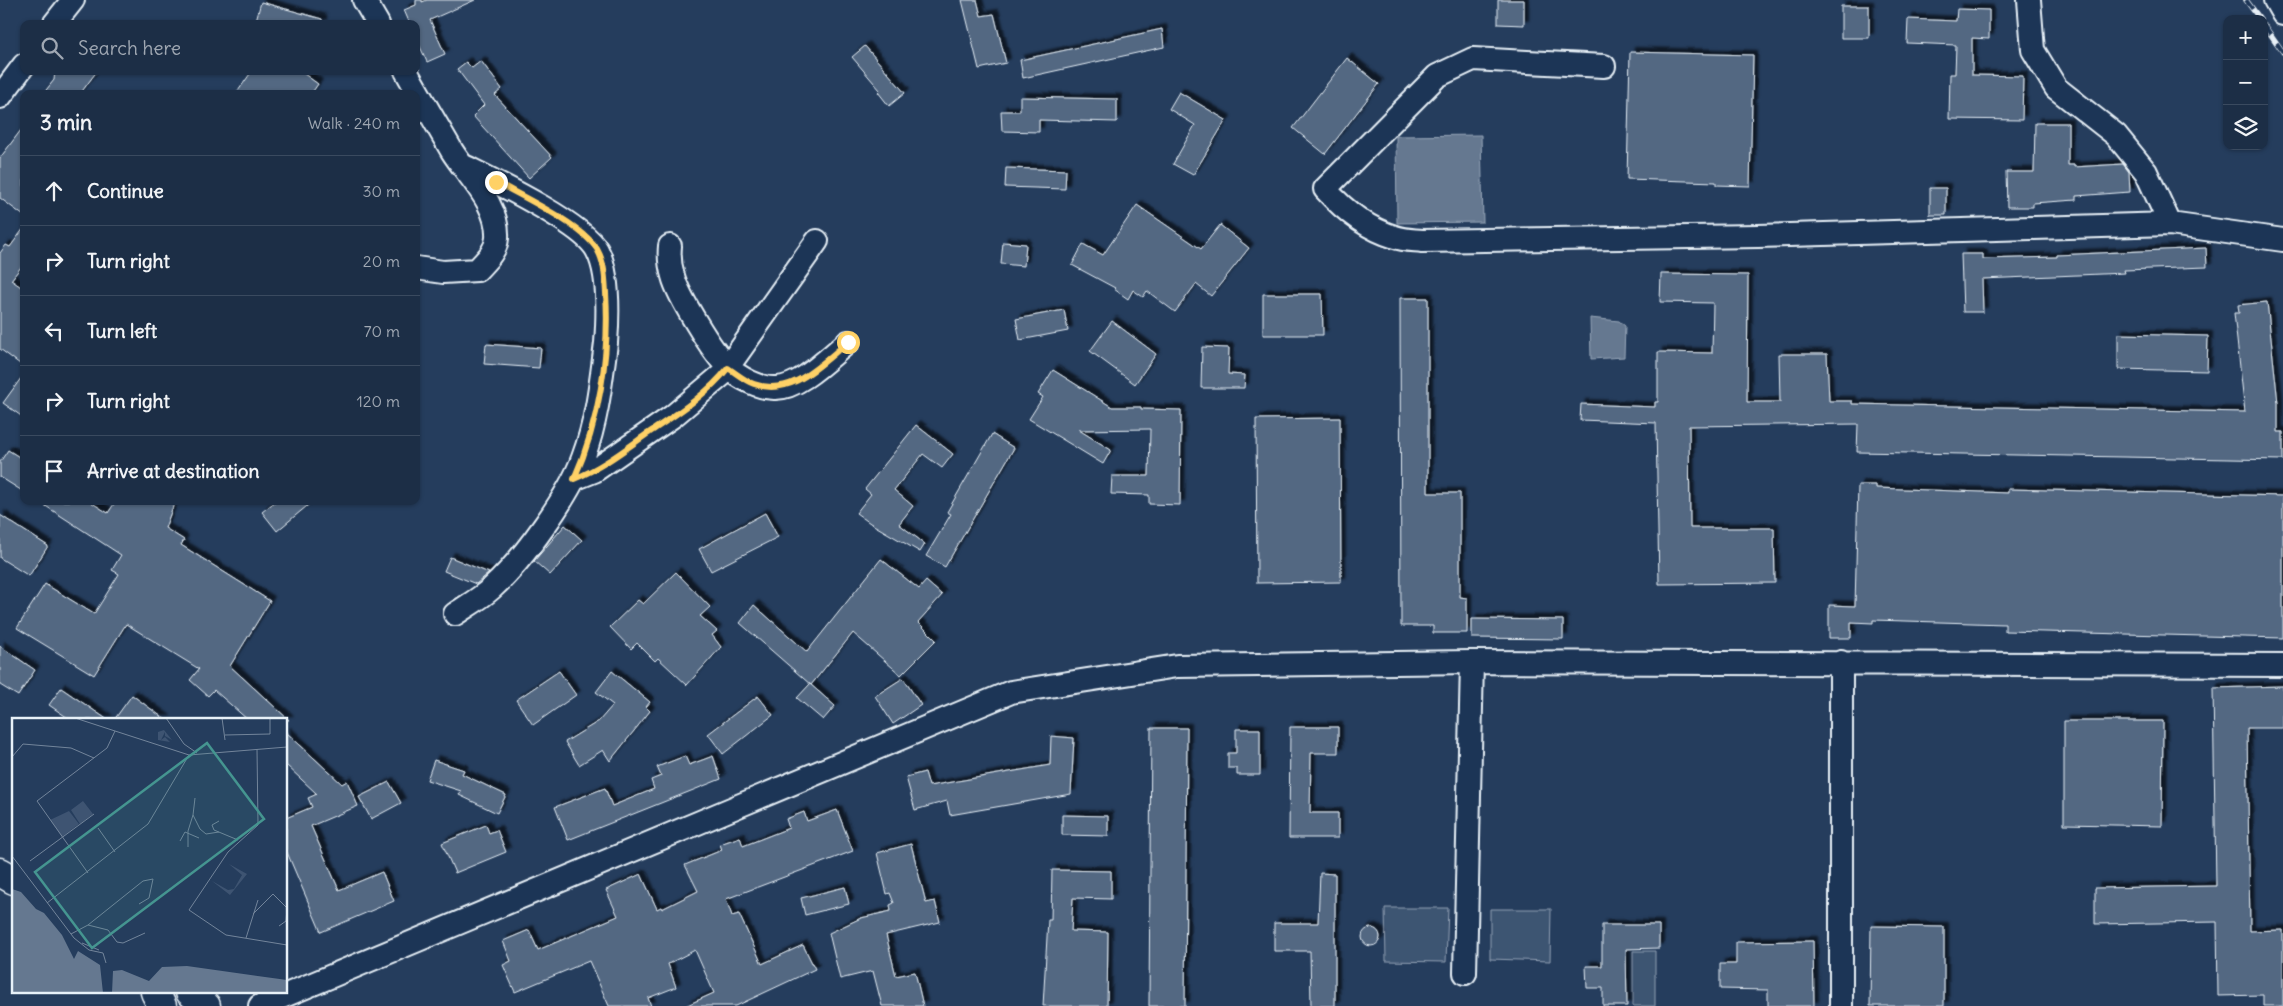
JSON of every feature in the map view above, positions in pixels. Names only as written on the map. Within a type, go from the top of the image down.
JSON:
[{"type":"main road","points":[[0,872],[12,879]]},
{"type":"main road","points":[[156,994],[162,1006]]},
{"type":"main road","points":[[192,994],[206,1006]]},
{"type":"street","points":[[57,20],[73,0]]},
{"type":"street","points":[[364,0],[376,20]]},
{"type":"street","points":[[2030,0],[2033,50],[2056,88],[2116,135],[2146,172],[2170,224]]},
{"type":"street","points":[[2275,0],[2283,14]]},
{"type":"street","points":[[1604,66],[1473,59],[1437,76],[1325,189],[1340,205],[1376,229],[1396,238],[1422,241],[1758,236],[2170,224],[2283,240]]},
{"type":"street","points":[[0,97],[20,70]]},
{"type":"street","points":[[408,75],[418,90]]},
{"type":"street","points":[[420,94],[478,186],[494,217],[497,239],[493,252],[477,270],[443,272],[420,269]]},
{"type":"street","points":[[455,614],[492,588],[542,528],[574,479],[584,458],[600,395],[608,321],[604,266],[597,249],[586,237],[522,197],[464,166]]},
{"type":"street","points":[[574,479],[594,471],[707,390],[728,368],[817,241]]},
{"type":"street","points":[[670,246],[669,256],[673,278],[699,329],[728,368],[753,384],[775,388],[795,384],[848,342]]},
{"type":"street","points":[[1465,974],[1472,662]]},
{"type":"street","points":[[260,1006],[1011,692],[1176,666],[1472,662],[2283,665]]},
{"type":"street","points":[[1841,1006],[1842,662]]},
{"type":"shaded area","points":[[1481,135],[1483,222],[1397,223],[1396,136]]},
{"type":"shaded area","points":[[1590,318],[1619,321],[1625,326],[1624,357],[1591,359]]},
{"type":"shaded area","points":[[1385,908],[1448,908],[1446,962],[1386,961]]},
{"type":"shaded area","points":[[1490,909],[1551,909],[1550,961],[1490,959]]},
{"type":"shaded area","points":[[1633,951],[1655,951],[1655,1006],[1633,1006]]},
{"type":"building","points":[[416,0],[422,0],[422,2],[427,0],[475,0],[430,20],[445,54],[427,62],[420,47],[420,20],[408,20],[404,10],[416,5]]},
{"type":"building","points":[[962,0],[977,0],[981,16],[994,14],[1006,63],[979,69]]},
{"type":"building","points":[[1498,0],[1524,0],[1524,25],[1498,24]]},
{"type":"building","points":[[261,2],[322,19],[322,20],[256,20]]},
{"type":"building","points":[[1841,6],[1869,6],[1869,38],[1841,38]]},
{"type":"building","points":[[1957,9],[1989,10],[1989,39],[1972,38],[1972,75],[2023,76],[2022,120],[1949,119],[1950,74],[1955,74],[1956,45],[1907,43],[1908,19],[1956,21]]},
{"type":"building","points":[[1162,29],[1164,47],[1023,78],[1020,60]]},
{"type":"building","points":[[865,46],[905,93],[889,106],[878,92],[880,90],[852,57]]},
{"type":"building","points":[[1630,52],[1753,55],[1750,186],[1716,185],[1716,182],[1627,179]]},
{"type":"building","points":[[1347,58],[1379,84],[1325,154],[1293,128]]},
{"type":"building","points":[[481,61],[502,89],[495,95],[552,157],[529,178],[473,116],[484,105],[457,69],[466,62],[472,68]]},
{"type":"building","points":[[55,75],[94,75],[83,90],[46,90],[54,80]]},
{"type":"building","points":[[249,75],[306,75],[318,84],[314,90],[239,90]]},
{"type":"building","points":[[1179,92],[1226,120],[1193,175],[1173,164],[1195,125],[1169,109]]},
{"type":"building","points":[[1020,97],[1117,99],[1117,122],[1039,120],[1039,132],[1002,131],[1001,111],[1020,111]]},
{"type":"building","points":[[2035,123],[2068,123],[2068,165],[2074,165],[2074,167],[2123,164],[2129,172],[2130,192],[2076,196],[2076,200],[2033,203],[2033,207],[2007,207],[2006,172],[2034,172]]},
{"type":"building","points":[[20,131],[20,213],[0,198],[0,158]]},
{"type":"building","points":[[1006,168],[1066,170],[1065,189],[1005,187]]},
{"type":"building","points":[[1930,188],[1946,188],[1946,215],[1930,215]]},
{"type":"building","points":[[1137,205],[1201,249],[1220,225],[1249,248],[1211,296],[1196,284],[1175,312],[1147,291],[1143,297],[1133,290],[1128,299],[1115,288],[1072,265],[1083,244],[1103,255]]},
{"type":"building","points":[[20,233],[20,268],[11,280],[20,286],[20,364],[0,349],[0,253],[6,245],[10,247]]},
{"type":"building","points":[[1003,242],[1026,244],[1024,266],[1001,264]]},
{"type":"building","points":[[2206,248],[2207,267],[2124,270],[2125,273],[1982,279],[1983,312],[1963,312],[1961,254],[1983,254],[1983,259],[2057,257],[2057,255]]},
{"type":"building","points":[[1661,274],[1748,275],[1747,402],[1780,402],[1779,354],[1827,354],[1829,401],[1852,401],[1852,404],[2245,412],[2234,313],[2239,313],[2238,305],[2267,302],[2278,403],[2278,432],[2283,432],[2283,460],[1857,452],[1858,424],[1689,426],[1690,528],[1774,528],[1775,583],[1659,584],[1656,423],[1580,420],[1581,404],[1655,407],[1655,402],[1658,402],[1658,352],[1712,353],[1713,303],[1660,302]]},
{"type":"building","points":[[1263,294],[1322,294],[1323,335],[1263,335]]},
{"type":"building","points":[[1400,298],[1428,298],[1428,493],[1460,493],[1460,597],[1467,598],[1467,633],[1433,633],[1433,626],[1401,626]]},
{"type":"building","points":[[1064,310],[1068,331],[1020,340],[1016,319]]},
{"type":"building","points":[[1112,321],[1156,354],[1135,384],[1090,351]]},
{"type":"building","points":[[2118,334],[2208,336],[2207,371],[2118,369]]},
{"type":"building","points":[[486,344],[541,348],[539,368],[484,364]]},
{"type":"building","points":[[1202,347],[1229,348],[1228,374],[1245,375],[1244,388],[1201,388]]},
{"type":"building","points":[[1053,370],[1112,407],[1181,410],[1180,505],[1149,504],[1149,495],[1111,494],[1112,476],[1149,476],[1150,429],[1079,430],[1111,450],[1103,464],[1029,419],[1043,397],[1038,394]]},
{"type":"building","points":[[20,380],[20,415],[3,403]]},
{"type":"building","points":[[1340,418],[1341,582],[1257,583],[1256,419]]},
{"type":"building","points":[[916,425],[953,454],[942,468],[923,454],[894,490],[913,506],[899,524],[925,544],[920,552],[856,513],[871,494],[865,489]]},
{"type":"building","points":[[992,434],[1014,448],[945,567],[926,556],[951,514],[947,512]]},
{"type":"building","points":[[8,450],[20,458],[20,490],[0,477],[0,462]]},
{"type":"building","points":[[1858,485],[1876,485],[1876,488],[2008,493],[2008,489],[2283,496],[2283,638],[2005,631],[2005,624],[1873,620],[1873,623],[1851,622],[1851,638],[1829,638],[1829,605],[1855,606]]},
{"type":"building","points":[[44,505],[95,505],[108,513],[113,505],[174,505],[165,528],[184,540],[181,545],[270,601],[230,666],[287,718],[246,718],[214,690],[208,696],[190,680],[199,669],[126,624],[94,675],[17,628],[45,584],[94,614],[119,574],[112,570],[121,555]]},
{"type":"building","points":[[271,505],[308,505],[277,531],[262,512]]},
{"type":"building","points":[[765,513],[778,537],[711,571],[699,549]]},
{"type":"building","points":[[0,515],[48,546],[29,576],[0,558]]},
{"type":"building","points":[[565,525],[582,540],[550,575],[534,561]]},
{"type":"building","points":[[450,557],[489,573],[476,584],[444,571]]},
{"type":"building","points":[[881,559],[919,589],[926,581],[942,595],[918,622],[936,640],[901,675],[853,633],[811,685],[740,623],[754,605],[807,652]]},
{"type":"building","points":[[676,572],[710,607],[700,616],[717,631],[712,635],[721,647],[687,685],[658,658],[655,661],[637,643],[631,649],[610,627],[638,600],[643,604]]},
{"type":"building","points":[[1472,619],[1563,620],[1563,639],[1472,638]]},
{"type":"building","points":[[0,646],[35,670],[18,696],[0,685]]},
{"type":"building","points":[[559,671],[576,695],[533,725],[516,700]]},
{"type":"building","points":[[612,671],[650,702],[646,707],[650,711],[610,761],[603,750],[579,765],[565,742],[599,721],[613,705],[596,692]]},
{"type":"building","points":[[903,678],[921,705],[893,724],[875,696]]},
{"type":"building","points":[[810,684],[835,706],[823,720],[797,698]]},
{"type":"building","points":[[2283,686],[2283,728],[2247,728],[2250,931],[2283,930],[2283,1006],[2263,1006],[2263,995],[2218,996],[2217,922],[2095,924],[2095,888],[2216,886],[2213,688]]},
{"type":"building","points":[[61,688],[105,718],[68,718],[49,705]]},
{"type":"building","points":[[132,695],[163,718],[115,718]]},
{"type":"building","points":[[758,696],[773,715],[723,754],[708,734]]},
{"type":"building","points":[[2064,721],[2163,721],[2162,826],[2064,824]]},
{"type":"building","points":[[1290,727],[1338,727],[1338,753],[1311,753],[1310,813],[1338,813],[1338,838],[1289,838]]},
{"type":"building","points":[[1151,728],[1187,728],[1185,1006],[1149,1006]]},
{"type":"building","points":[[1236,729],[1260,729],[1260,775],[1237,775],[1237,768],[1228,768],[1228,753],[1236,753]]},
{"type":"building","points":[[288,734],[342,784],[347,781],[358,806],[311,826],[339,890],[382,872],[394,901],[321,932],[288,855],[288,817],[312,807],[308,798],[317,794],[288,767]]},
{"type":"building","points":[[1051,736],[1074,738],[1071,794],[950,815],[947,801],[915,810],[906,777],[925,772],[929,786],[1050,765]]},
{"type":"building","points":[[685,756],[689,765],[713,756],[721,779],[568,840],[555,807],[605,788],[612,806],[654,789],[651,780],[661,776],[657,767]]},
{"type":"building","points":[[434,760],[464,770],[462,774],[506,795],[497,813],[459,795],[461,791],[427,780]]},
{"type":"building","points":[[389,782],[401,803],[371,819],[359,797]]},
{"type":"building","points":[[837,810],[853,851],[726,899],[732,916],[739,914],[762,964],[803,945],[815,969],[736,1006],[685,1006],[714,993],[695,950],[668,964],[676,987],[648,998],[651,1006],[609,1006],[589,961],[515,992],[503,965],[511,961],[503,941],[529,930],[538,950],[618,916],[606,890],[641,874],[657,909],[661,907],[662,909],[698,891],[685,865],[722,850],[720,844],[740,837],[743,846],[789,828],[786,819],[804,812],[807,821]]},
{"type":"building","points":[[1062,815],[1108,816],[1108,836],[1062,835]]},
{"type":"building","points":[[486,825],[489,833],[497,830],[506,852],[455,873],[442,843]]},
{"type":"building","points":[[911,844],[926,903],[935,901],[940,922],[886,935],[896,976],[915,972],[923,1006],[882,1006],[873,971],[840,979],[829,933],[861,918],[891,911],[890,905],[894,903],[890,893],[887,894],[877,853]]},
{"type":"building","points":[[1052,870],[1111,871],[1111,899],[1073,898],[1071,931],[1108,932],[1107,1006],[1043,1006],[1048,920],[1051,920]]},
{"type":"building","points":[[1320,873],[1335,874],[1335,1006],[1311,1006],[1310,951],[1274,951],[1274,923],[1318,923]]},
{"type":"building","points":[[845,887],[849,904],[805,915],[801,898]]},
{"type":"building","points":[[1602,925],[1659,925],[1659,948],[1626,949],[1627,1006],[1603,1006],[1603,988],[1587,988],[1586,966],[1602,966]]},
{"type":"building","points":[[1871,926],[1944,927],[1944,1006],[1870,1006]]},
{"type":"building","points":[[1371,928],[1377,931],[1380,937],[1377,943],[1371,946],[1365,943],[1362,937],[1365,931]]},
{"type":"building","points":[[1813,941],[1814,1006],[1768,1006],[1768,990],[1720,989],[1720,964],[1736,964],[1736,942]]},
{"type":"railway","points":[[2246,0],[2257,15]]},
{"type":"railway","points":[[2268,31],[2283,52]]},
{"type":"route","points":[[496,182],[556,216],[586,237],[597,249],[604,266],[608,321],[600,395],[584,458],[574,479],[594,471],[673,416],[707,390],[728,368],[753,384],[775,388],[795,384],[848,342]]}]
